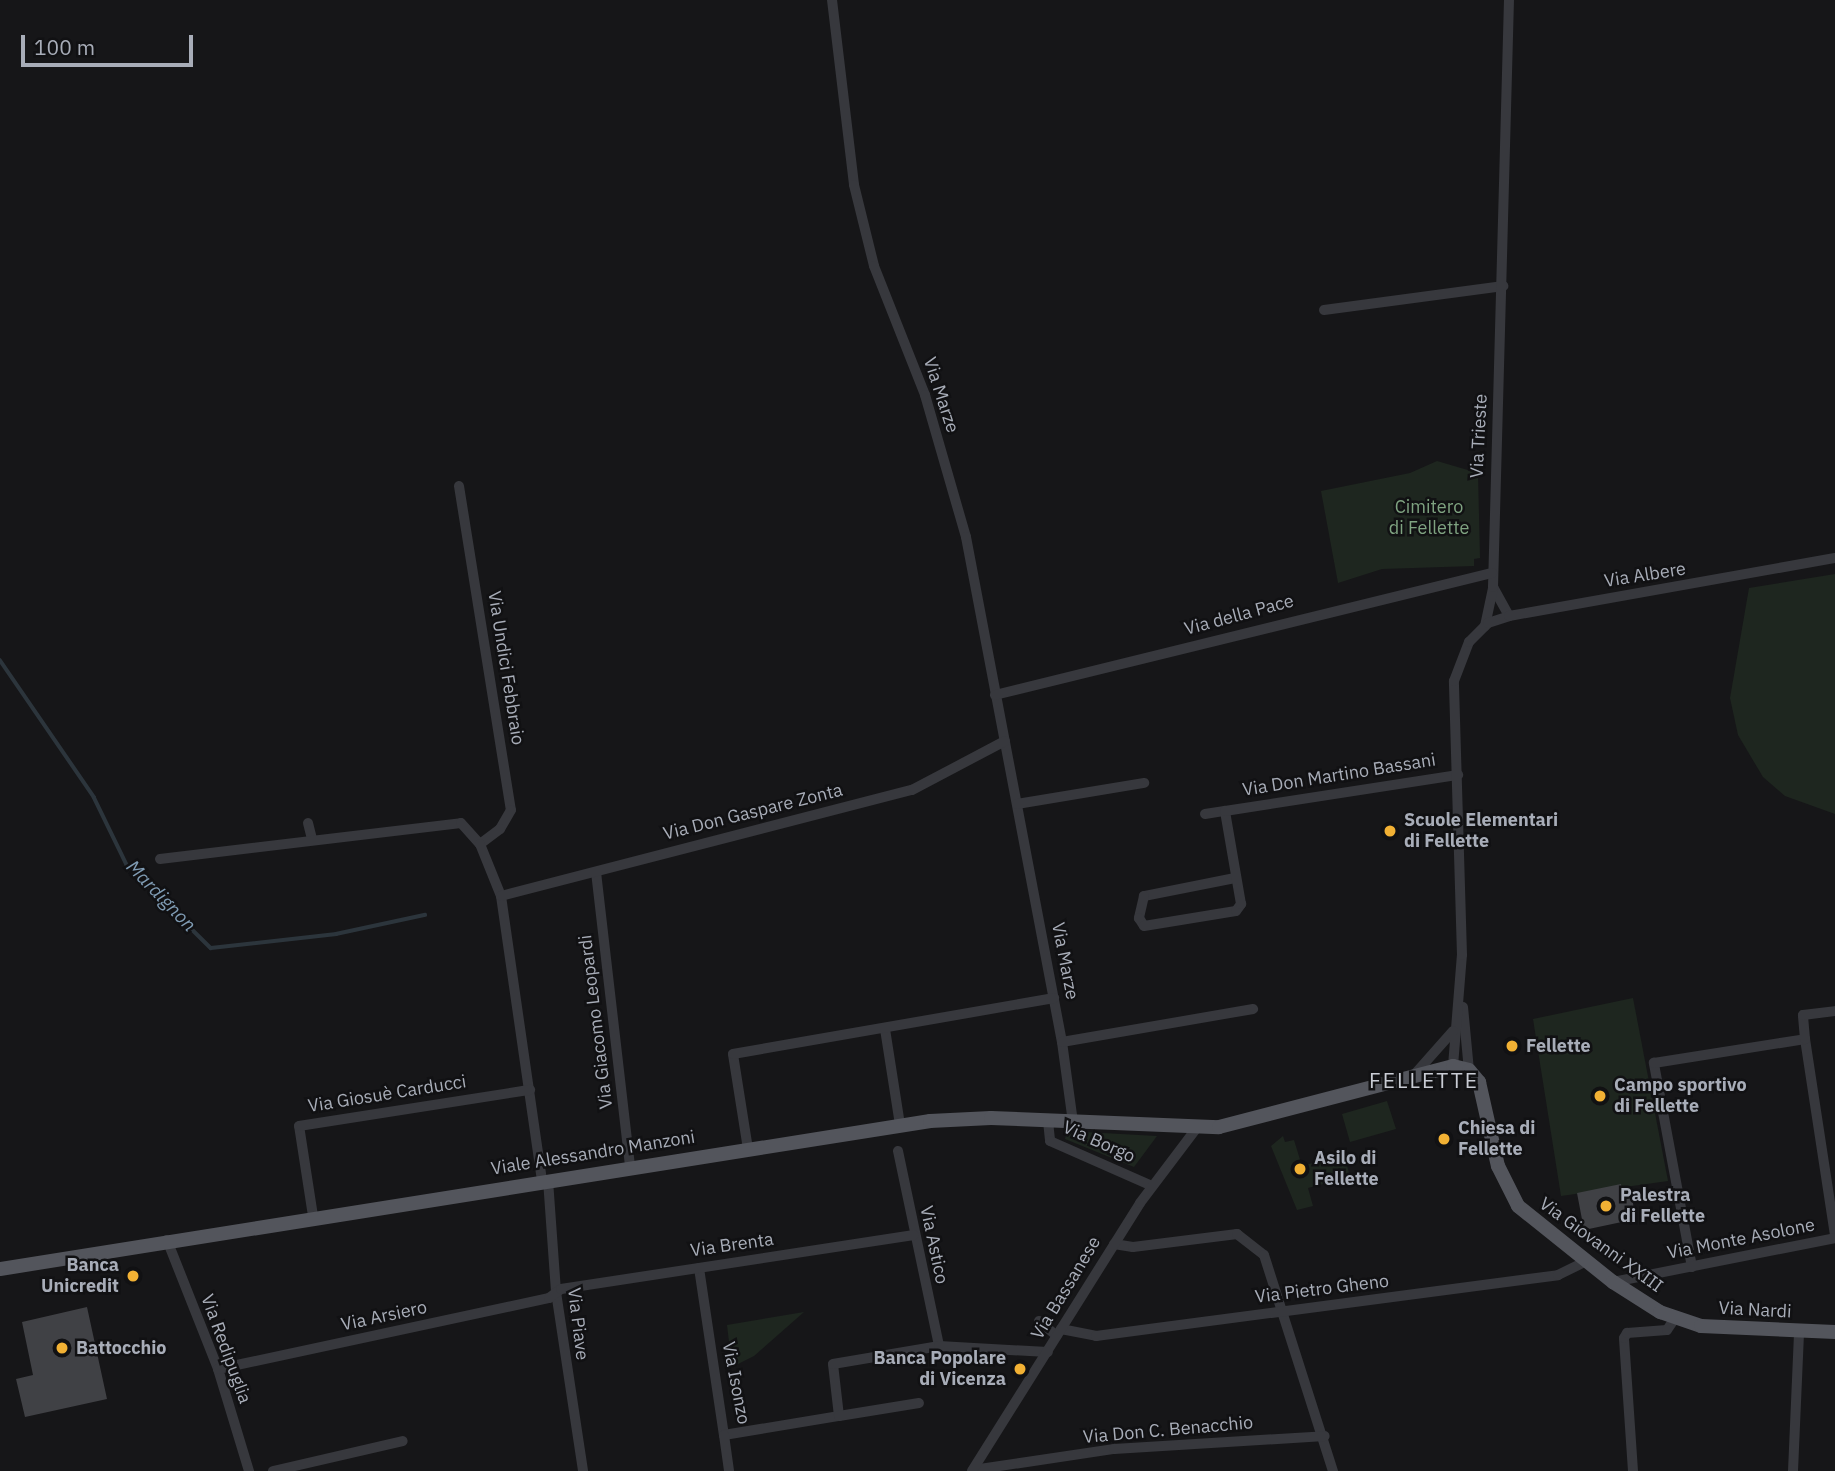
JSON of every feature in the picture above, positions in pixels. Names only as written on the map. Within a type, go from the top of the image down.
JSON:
[{"type":"main road","points":[[1196,1129],[1257,1119],[1452,1066],[1469,1070]]},
{"type":"main road","name":"Via Giovanni XXIII","points":[[1469,1070],[1479,1082],[1498,1166],[1510,1195],[1524,1214],[1613,1282],[1675,1318]]},
{"type":"main road","name":"Viale Alessandro Manzoni","points":[[0,1269],[313,1216],[900,1125],[960,1118],[1196,1129]]},
{"type":"main road","name":"Via Nardi","points":[[1675,1318],[1730,1331],[1835,1332]]},
{"type":"street","name":"Via Marze","points":[[832,0],[854,186],[874,266],[925,395],[966,537],[1054,998],[1073,1122]]},
{"type":"street","name":"Via Trieste","points":[[1485,626],[1493,587],[1509,0]]},
{"type":"street","points":[[1324,310],[1503,286]]},
{"type":"street","name":"Via Undici Febbraio","points":[[459,486],[511,810],[500,829],[481,844]]},
{"type":"street","name":"Via Albere","points":[[1458,775],[1454,681],[1469,642],[1485,626],[1509,616],[1835,558]]},
{"type":"street","name":"Via della Pace","points":[[995,695],[1385,595],[1492,573]]},
{"type":"street","name":"Via Trieste","points":[[1493,587],[1509,616]]},
{"type":"street","name":"Via Don Gaspare Zonta","points":[[501,896],[912,790],[1005,741]]},
{"type":"street","points":[[1458,775],[1462,1000],[1469,1070]]},
{"type":"street","name":"Via Don Martino Bassani","points":[[1205,814],[1458,775]]},
{"type":"street","points":[[1017,804],[1144,783]]},
{"type":"street","name":"Via Don Martino Bassani","points":[[1226,811],[1241,904],[1236,911],[1144,926],[1139,918],[1144,896],[1235,878]]},
{"type":"street","points":[[308,823],[312,839]]},
{"type":"street","points":[[160,859],[461,823],[481,844],[501,896],[545,1180]]},
{"type":"street","name":"Via Giacomo Leopardi","points":[[596,872],[630,1167]]},
{"type":"street","points":[[748,1149],[733,1054],[1054,998]]},
{"type":"street","points":[[1452,1066],[1462,1000]]},
{"type":"street","points":[[1062,1042],[1253,1009]]},
{"type":"street","points":[[1835,1011],[1803,1014],[1835,1236]]},
{"type":"street","points":[[1415,1075],[1436,1055],[1458,1022]]},
{"type":"street","points":[[885,1028],[900,1125]]},
{"type":"street","points":[[1692,1267],[1654,1063],[1805,1039]]},
{"type":"street","name":"Via Giosuè Carducci","points":[[313,1216],[299,1126],[530,1090]]},
{"type":"street","name":"Via Borgo","points":[[1048,1121],[1050,1141],[1152,1186]]},
{"type":"street","name":"Via Bassanese","points":[[972,1470],[1152,1186],[1196,1129]]},
{"type":"street","name":"Via Astico","points":[[898,1151],[939,1346]]},
{"type":"street","name":"Via Piave","points":[[545,1180],[556,1292],[583,1471]]},
{"type":"street","name":"Via Brenta","points":[[556,1292],[914,1235]]},
{"type":"street","name":"Via Monte Asolone","points":[[1613,1282],[1835,1236]]},
{"type":"street","points":[[1114,1244],[1145,1245],[1245,1237],[1270,1265],[1325,1436],[1333,1471]]},
{"type":"street","name":"Via Redipuglia","points":[[167,1240],[218,1369],[249,1471]]},
{"type":"street","name":"Via Pietro Gheno","points":[[1059,1333],[1096,1336],[1558,1275],[1585,1262]]},
{"type":"street","name":"Via Isonzo","points":[[699,1268],[729,1471]]},
{"type":"street","name":"Via Arsiero","points":[[218,1369],[549,1298],[556,1292]]},
{"type":"street","points":[[1633,1471],[1624,1338],[1627,1333],[1667,1330],[1675,1318]]},
{"type":"street","points":[[1039,1321],[1059,1333]]},
{"type":"street","points":[[1793,1471],[1799,1332]]},
{"type":"street","points":[[839,1416],[833,1364],[939,1346],[1048,1352]]},
{"type":"street","name":"Via Isonzo","points":[[724,1435],[919,1402]]},
{"type":"street","name":"Via Don C. Benacchio","points":[[972,1470],[1114,1449],[1325,1436]]},
{"type":"street","points":[[273,1471],[403,1441]]},
{"type":"green space","name":"Cimitero di Fellette","points":[[1437,461],[1478,473],[1480,558],[1474,559],[1474,566],[1382,569],[1338,583],[1321,491],[1410,473]]},
{"type":"green space","points":[[1835,574],[1835,814],[1785,796],[1763,777],[1738,735],[1730,698],[1749,588]]},
{"type":"green space","name":"Campo sportivo di Fellette","points":[[1633,998],[1668,1181],[1561,1196],[1533,1019]]},
{"type":"green space","points":[[1387,1101],[1396,1129],[1350,1142],[1342,1114]]},
{"type":"green space","points":[[1067,1131],[1157,1136],[1134,1167],[1065,1139]]},
{"type":"green space","points":[[1283,1136],[1285,1142],[1294,1140],[1302,1166],[1344,1154],[1352,1184],[1341,1187],[1338,1180],[1308,1188],[1313,1206],[1297,1210],[1271,1146]]},
{"type":"green space","points":[[804,1312],[754,1356],[732,1367],[727,1325]]},
{"type":"building","name":"Palestra di Fellette","points":[[1621,1184],[1622,1190],[1630,1188],[1636,1219],[1584,1230],[1577,1193]]},
{"type":"building","name":"Battocchio","points":[[87,1307],[107,1399],[25,1417],[16,1379],[33,1375],[22,1322]]},
{"type":"waterway","name":"Mardignon","points":[[0,660],[94,797],[127,865],[211,948],[336,934],[425,915]]},
{"type":"place","name":"Scuole Elementari di Fellette","points":[[1390,831]]},
{"type":"place","name":"Fellette","points":[[1512,1046]]},
{"type":"place","name":"Campo sportivo di Fellette","points":[[1600,1096]]},
{"type":"place","name":"Chiesa di Fellette","points":[[1444,1139]]},
{"type":"place","name":"Asilo di Fellette","points":[[1300,1169]]},
{"type":"place","name":"Palestra di Fellette","points":[[1606,1206]]},
{"type":"place","name":"Banca Unicredit","points":[[133,1276]]},
{"type":"place","name":"Battocchio","points":[[62,1348]]},
{"type":"place","name":"Banca Popolare di Vicenza","points":[[1020,1369]]},
{"type":"district","name":"FELLETTE","points":[[1424,1080]]}]
